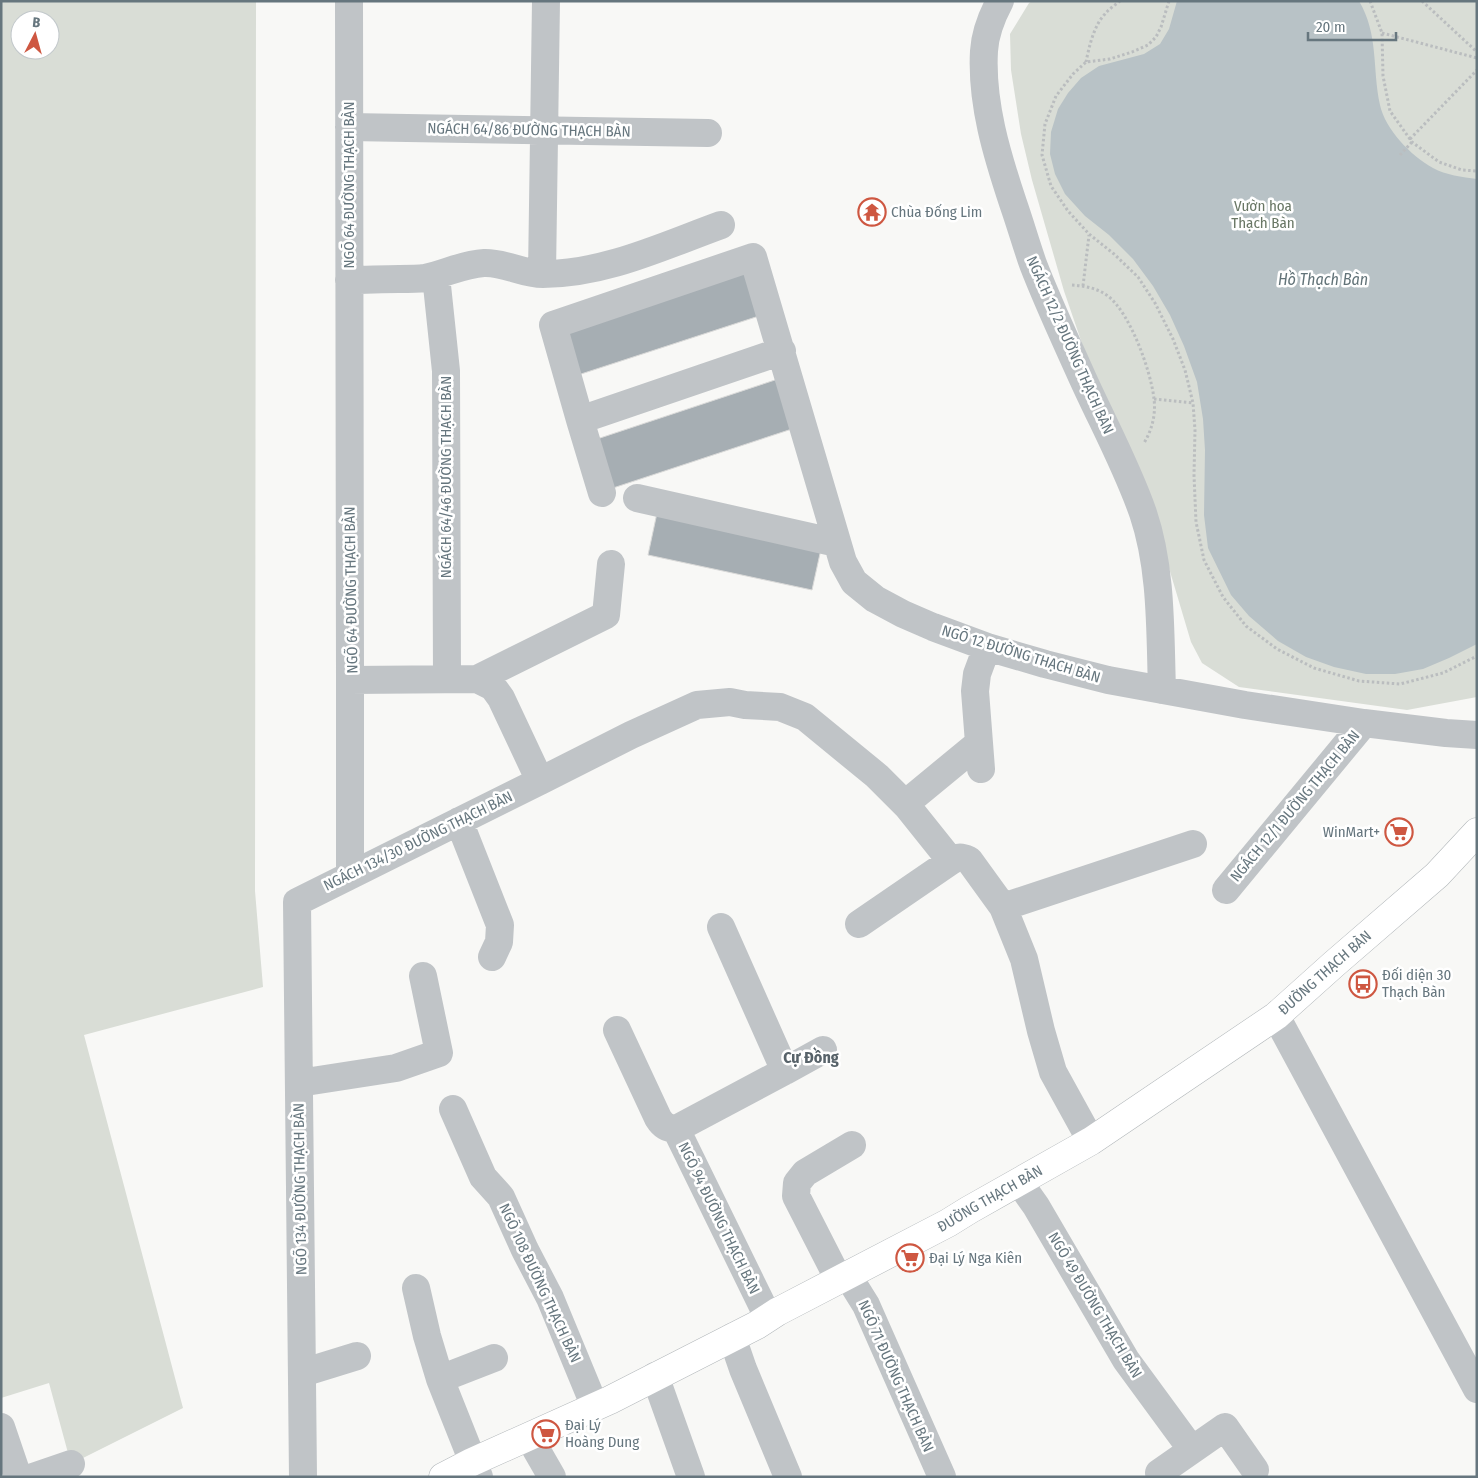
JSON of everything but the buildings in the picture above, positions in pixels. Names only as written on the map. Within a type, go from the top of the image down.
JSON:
[{"type":"main road","name":"ĐƯỜNG THẠCH BÀN","points":[[443,1477],[475,1469],[529,1437],[594,1407],[732,1338],[948,1223],[1091,1141],[1276,1016],[1437,875],[1477,832]]},
{"type":"street","name":"NGÕ 64 ĐƯỜNG THẠCH BÀN","points":[[349,1],[350,680],[477,679]]},
{"type":"street","points":[[542,274],[546,1]]},
{"type":"street","name":"NGÁCH 12/2 ĐƯỜNG THẠCH BÀN","points":[[1000,1],[992,17],[984,50],[985,86],[991,122],[1004,177],[1034,265],[1144,515],[1154,560],[1159,613],[1162,690]]},
{"type":"street","name":"NGÁCH 64/86 ĐƯỜNG THẠCH BÀN","points":[[349,127],[708,133]]},
{"type":"street","points":[[349,280],[422,278],[436,276],[468,265],[485,263],[500,264],[533,274],[586,271],[609,266],[721,225]]},
{"type":"street","name":"NGÕ 12 ĐƯỜNG THẠCH BÀN","points":[[580,420],[553,325],[753,257],[843,562],[854,582],[875,599],[932,627],[987,647],[1108,680],[1245,705],[1364,723],[1477,735]]},
{"type":"street","name":"NGÁCH 64/46 ĐƯỜNG THẠCH BÀN","points":[[436,276],[446,371],[447,679]]},
{"type":"street","points":[[602,494],[580,420],[782,351]]},
{"type":"street","points":[[637,498],[837,542]]},
{"type":"street","points":[[477,679],[606,615],[611,564]]},
{"type":"street","points":[[905,804],[980,756],[976,683],[977,674],[987,647]]},
{"type":"street","points":[[477,679],[492,687],[501,698],[540,780],[698,705],[730,702],[780,707],[795,712],[823,731],[877,776],[905,804],[951,861]]},
{"type":"street","points":[[350,680],[350,875]]},
{"type":"street","name":"NGÁCH 12/1 ĐƯỜNG THẠCH BÀN","points":[[1226,890],[1364,723]]},
{"type":"street","name":"NGÁCH 134/30 ĐƯỜNG THẠCH BÀN","points":[[297,902],[540,780]]},
{"type":"street","points":[[459,821],[500,925],[498,942],[492,956]]},
{"type":"street","points":[[1003,907],[1193,844]]},
{"type":"street","points":[[858,924],[956,857],[969,860],[1003,907],[1024,959],[1041,1031],[1054,1072],[1091,1141]]},
{"type":"street","name":"NGÕ 134 ĐƯỜNG THẠCH BÀN","points":[[297,902],[303,1477]]},
{"type":"street","points":[[721,927],[785,1071]]},
{"type":"street","points":[[299,1083],[396,1068],[440,1053],[422,976]]},
{"type":"street","points":[[1276,1016],[1477,1389]]},
{"type":"street","points":[[617,1030],[662,1125],[676,1129]]},
{"type":"street","name":"NGÕ 94 ĐƯỜNG THẠCH BÀN","points":[[768,1318],[676,1129],[823,1050]]},
{"type":"street","name":"NGÕ 108 ĐƯỜNG THẠCH BÀN","points":[[453,1109],[483,1177],[488,1185],[501,1197],[524,1250],[550,1298],[594,1407]]},
{"type":"street","name":"NGÕ 71 ĐƯỜNG THẠCH BÀN","points":[[852,1145],[805,1173],[797,1183],[796,1196],[843,1278],[866,1306],[942,1477]]},
{"type":"street","name":"NGÕ 49 ĐƯỜNG THẠCH BÀN","points":[[1019,1182],[1036,1206],[1126,1360],[1192,1450]]},
{"type":"street","points":[[416,1288],[427,1336],[440,1379],[475,1469]]},
{"type":"street","points":[[732,1338],[788,1477]]},
{"type":"street","points":[[302,1373],[357,1356]]},
{"type":"street","points":[[440,1379],[494,1358]]},
{"type":"street","points":[[655,1376],[691,1477]]},
{"type":"street","points":[[1,1427],[18,1477]]},
{"type":"street","points":[[1161,1477],[1159,1473],[1225,1427],[1255,1470]]},
{"type":"street","points":[[529,1437],[552,1477]]},
{"type":"street","points":[[33,1477],[71,1464]]},
{"type":"path","points":[[1120,1],[1104,15],[1094,33],[1086,62],[1073,74],[1056,96],[1045,124],[1042,154],[1051,186],[1068,211],[1089,234],[1138,277],[1155,303],[1173,339],[1185,370],[1193,403],[1196,522],[1204,560],[1223,597],[1246,626],[1278,649],[1314,668],[1359,681],[1400,684],[1443,673],[1477,656]]},
{"type":"path","points":[[1086,62],[1110,59],[1148,45],[1156,37],[1161,27],[1169,1]]},
{"type":"path","points":[[1370,1],[1382,34],[1383,76],[1390,111],[1411,140],[1439,162],[1462,170],[1477,171]]},
{"type":"path","points":[[1422,1],[1477,52]]},
{"type":"path","points":[[1382,34],[1477,58]]},
{"type":"path","points":[[1400,155],[1411,140],[1477,70]]},
{"type":"path","points":[[1083,286],[1089,234]]},
{"type":"path","points":[[1044,290],[1069,285],[1091,287],[1108,296],[1120,309],[1136,338],[1147,369],[1154,399],[1154,420],[1145,441],[1122,462]]},
{"type":"path","points":[[1154,399],[1193,403]]},
{"type":"green space","points":[[1,1],[256,1],[255,891],[263,987],[84,1035],[183,1408],[71,1464],[49,1383],[1,1398]]},
{"type":"green space","name":"Hồ Thạch Bàn","points":[[1032,1],[1477,1],[1477,697],[1407,710],[1239,687],[1202,663],[1191,642],[1141,474],[1087,358],[1064,291],[1032,180],[1021,134],[1011,70],[1010,34]]},
{"type":"water","name":"Hồ Thạch Bàn","points":[[1177,1],[1359,1],[1370,26],[1380,105],[1387,123],[1408,149],[1433,168],[1449,174],[1477,179],[1477,644],[1423,669],[1395,674],[1366,674],[1334,667],[1306,657],[1278,641],[1249,616],[1231,595],[1208,548],[1204,515],[1205,450],[1203,419],[1197,382],[1184,346],[1170,315],[1153,286],[1133,259],[1109,235],[1085,216],[1065,194],[1055,174],[1050,154],[1051,132],[1058,109],[1068,93],[1081,78],[1099,66],[1144,54],[1160,44],[1169,29]]},
{"type":"place","name":"Chùa Đống Lim","points":[[872,212]]},
{"type":"place","name":"WinMart+","points":[[1399,832]]},
{"type":"place","name":"Đối diện 30 Thạch Bàn","points":[[1363,984]]},
{"type":"place","name":"Đại Lý Nga Kiên","points":[[910,1258]]},
{"type":"place","name":"Đại Lý Hoàng Dung","points":[[546,1434]]},
{"type":"district","name":"Cự Đồng","points":[[811,1057]]},
{"type":"park label","name":"Vườn hoa Thạch Bàn","points":[[1263,214]]}]
